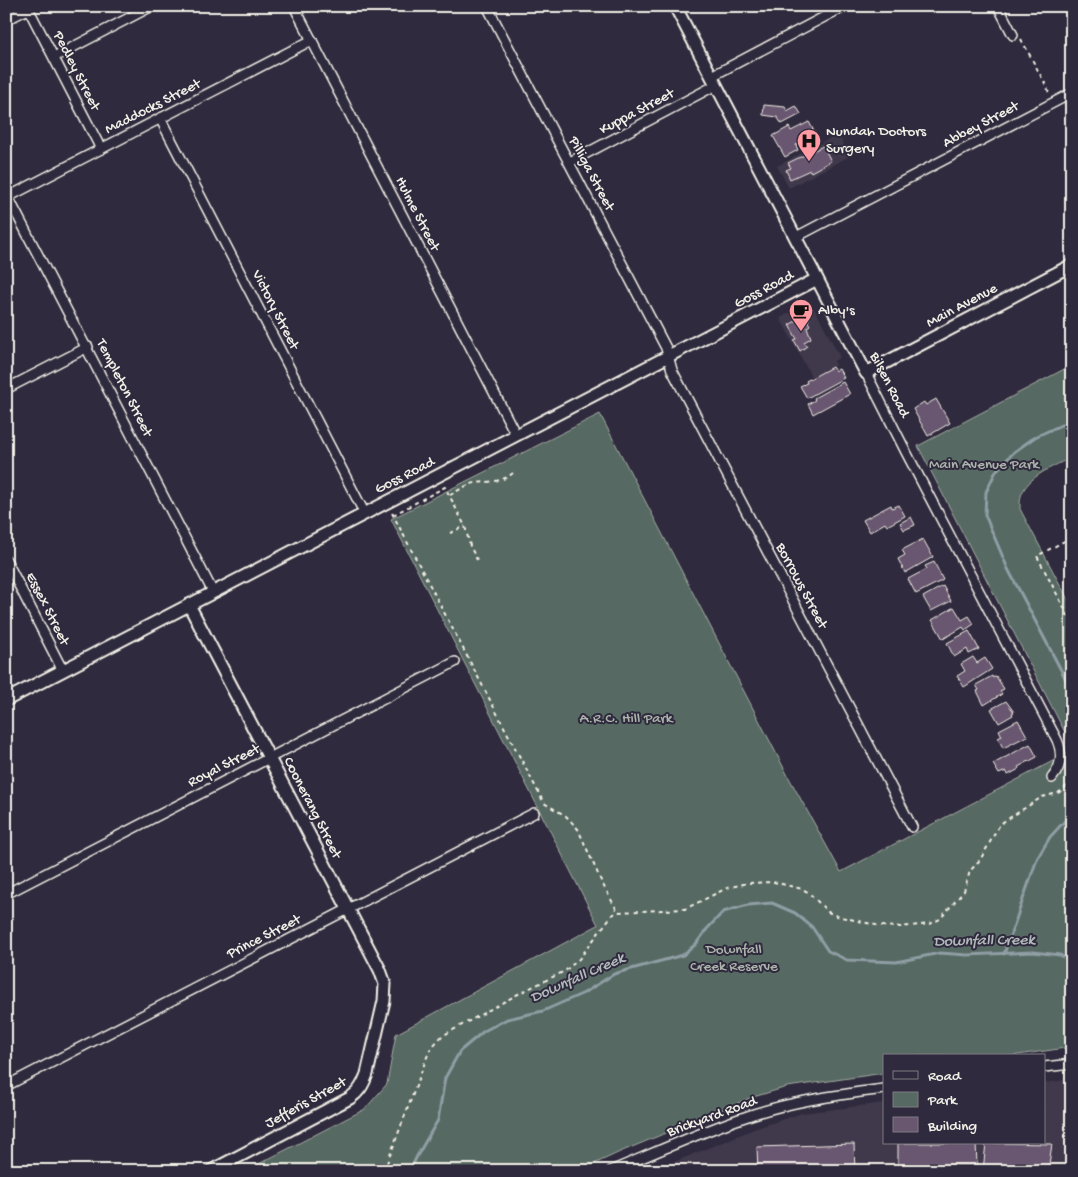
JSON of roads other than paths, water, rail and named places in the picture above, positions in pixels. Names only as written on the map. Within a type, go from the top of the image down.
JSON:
[{"type":"street","points":[[54,57],[152,6]]},
{"type":"street","name":"Hulme Street","points":[[294,6],[516,435]]},
{"type":"street","name":"Pilliga Street","points":[[487,6],[570,162],[666,348],[668,356]]},
{"type":"street","name":"Bilsen Road","points":[[675,6],[1057,740],[1060,747],[1061,760],[1057,772],[1052,778]]},
{"type":"street","name":"Kuppa Street","points":[[570,162],[845,6]]},
{"type":"street","points":[[998,6],[1013,35]]},
{"type":"street","points":[[6,20],[28,7]]},
{"type":"street","name":"Pedley Street","points":[[28,7],[101,149]]},
{"type":"street","name":"Maddocks Street","points":[[7,197],[312,40]]},
{"type":"street","name":"Abbey Street","points":[[796,237],[1072,93]]},
{"type":"street","name":"Victory Street","points":[[160,118],[364,514]]},
{"type":"street","name":"Templeton Street","points":[[7,197],[88,347],[213,592]]},
{"type":"street","name":"Main Avenue","points":[[866,373],[1072,265]]},
{"type":"street","name":"Goss Road","points":[[6,700],[817,279]]},
{"type":"street","points":[[6,389],[88,347]]},
{"type":"street","name":"Borrows Street","points":[[668,356],[672,370],[912,827]]},
{"type":"street","name":"Essex Street","points":[[6,560],[63,671]]},
{"type":"street","name":"Coonerang Street","points":[[189,605],[380,970],[385,984],[384,1000],[376,1030]]},
{"type":"street","name":"Royal Street","points":[[6,894],[455,662]]},
{"type":"street","name":"Prince Street","points":[[6,1086],[534,812]]},
{"type":"street","name":"Jefferis Street","points":[[211,1171],[358,1092],[367,1074],[376,1030]]},
{"type":"street","points":[[1046,1067],[1072,1064]]},
{"type":"street","name":"Brickyard Road","points":[[612,1171],[739,1118],[787,1106],[852,1093],[883,1089]]},
{"type":"waterway","points":[[1072,420],[1035,437],[1014,452],[996,471],[986,492],[985,515],[1008,569],[1072,691]]},
{"type":"waterway","points":[[1004,954],[1037,859],[1050,837],[1072,813]]},
{"type":"waterway","name":"Downfall Creek","points":[[410,1171],[438,1120],[445,1078],[460,1051],[484,1031],[507,1019],[543,1011],[584,993],[614,974],[683,955],[696,944],[723,912],[748,905],[772,903],[795,913],[812,927],[828,951],[847,960],[896,962],[940,953],[967,955],[1033,952],[1060,955],[1072,962]]},
{"type":"place","name":"Nundah Doctors Surgery","points":[[809,162]]},
{"type":"place","name":"Alby's","points":[[801,332]]},
{"type":"park label","name":"Main Avenue Park","points":[[984,465]]},
{"type":"park label","name":"A.R.C. Hill Park","points":[[626,719]]},
{"type":"park label","name":"Downfall Creek Reserve","points":[[734,958]]}]
